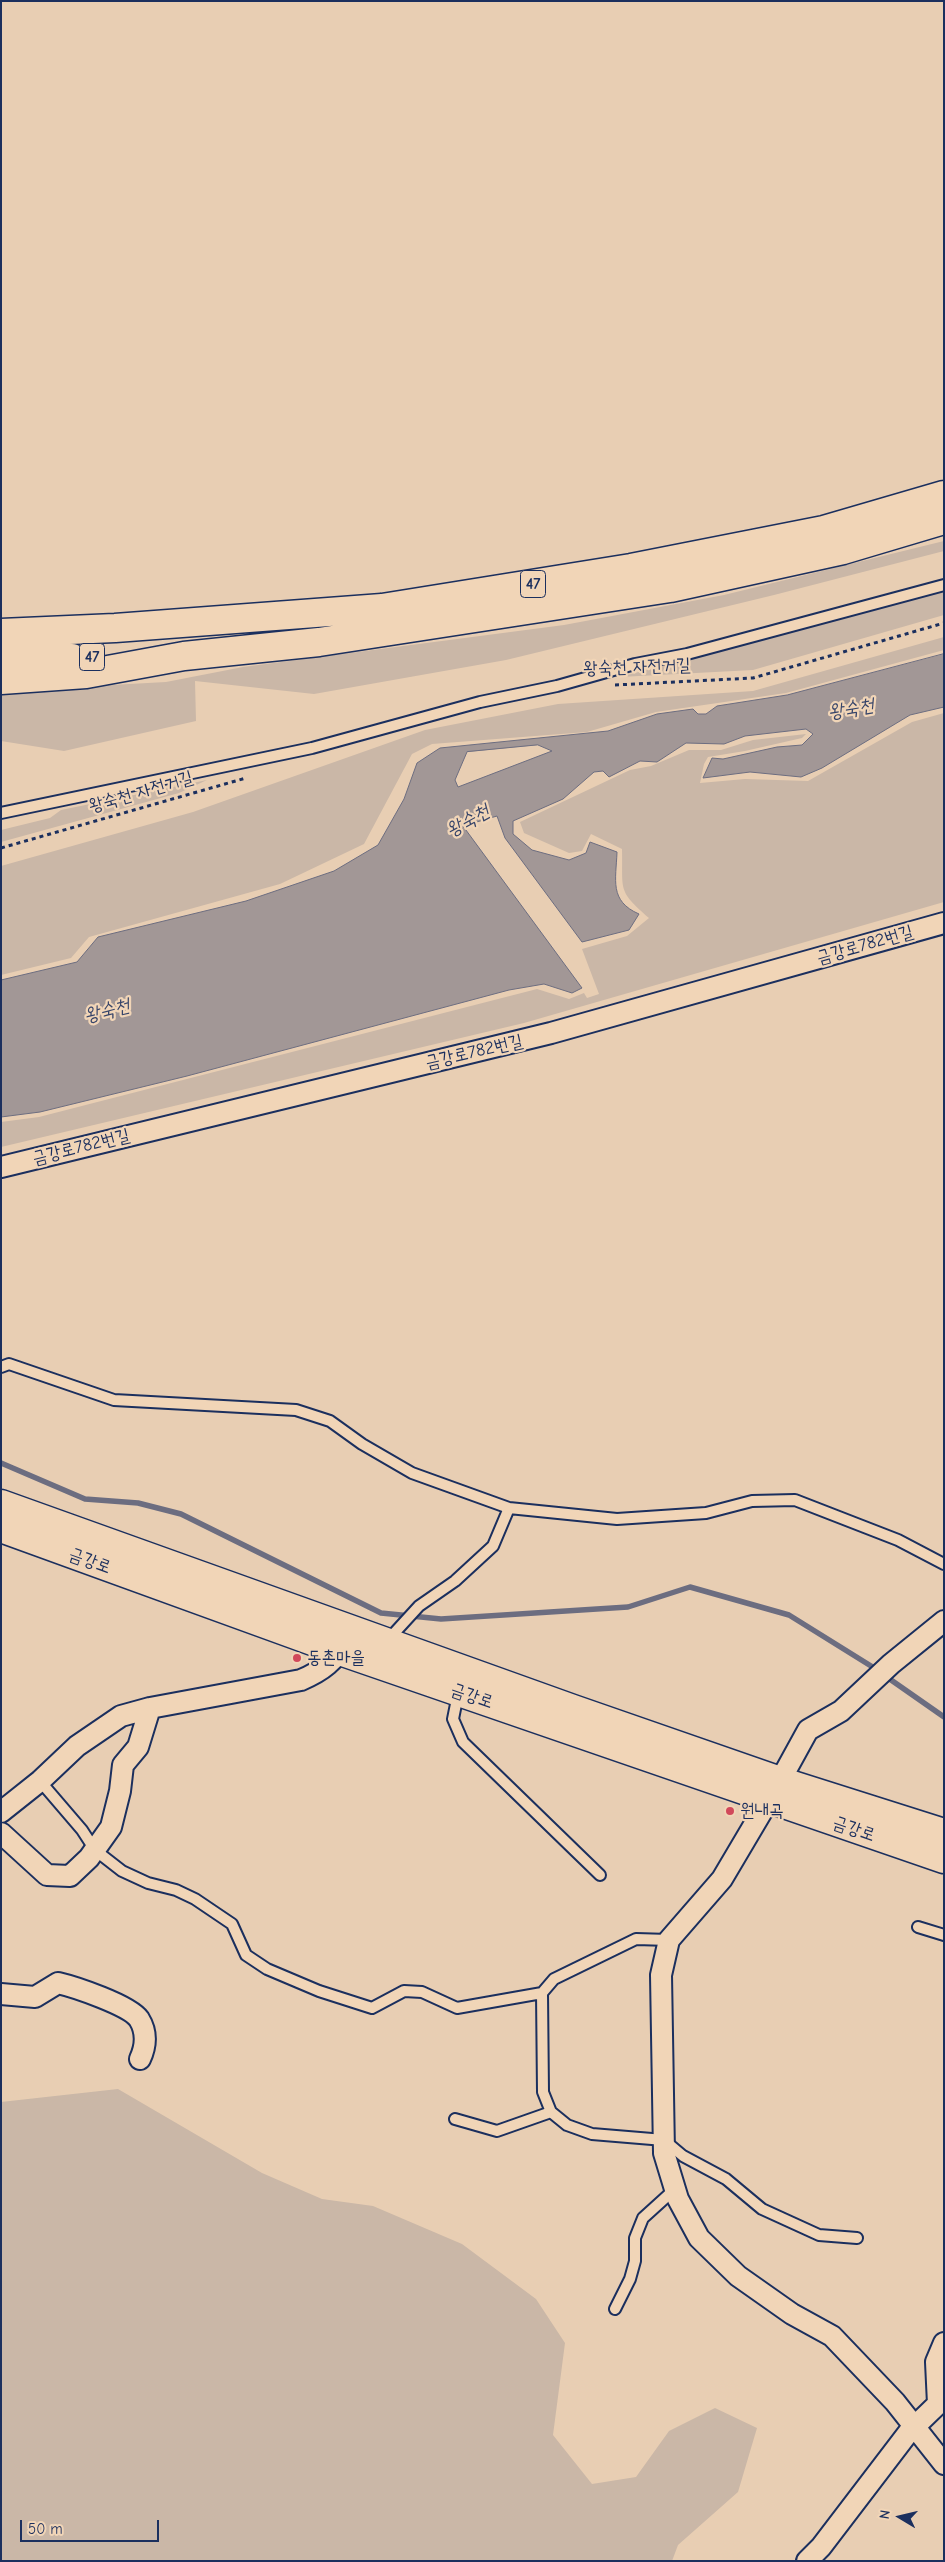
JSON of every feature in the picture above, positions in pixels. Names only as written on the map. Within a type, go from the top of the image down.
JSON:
[{"type":"main road","name":"47","points":[[1,633],[115,628],[382,608],[583,576],[824,530],[944,495]]},
{"type":"main road","name":"47","points":[[1,659],[184,656],[319,642],[670,588],[843,550],[944,520]]},
{"type":"main road","points":[[1,620],[115,628]]},
{"type":"main road","points":[[1,680],[86,674],[184,656]]},
{"type":"main road","name":"금강로","points":[[1,1504],[345,1640]]},
{"type":"main road","name":"금강로","points":[[1,1528],[345,1640],[386,1648],[774,1791],[944,1859]]},
{"type":"main road","name":"금강로","points":[[386,1648],[459,1691],[774,1791],[944,1833]]},
{"type":"street","name":"금강로782번길","points":[[1,1166],[551,1033],[944,923]]},
{"type":"street","points":[[944,1622],[891,1664],[841,1711],[808,1730],[722,1878],[669,1940],[660,1975],[664,2153],[675,2189],[699,2238],[732,2270],[792,2314],[832,2336],[916,2426],[944,2464]]},
{"type":"street","points":[[1,1812],[40,1781],[77,1746],[121,1716],[150,1708],[301,1680],[322,1671],[345,1640]]},
{"type":"street","points":[[1,1833],[47,1875],[70,1876],[95,1850],[111,1827],[120,1791],[123,1765],[138,1747],[150,1708]]},
{"type":"street","points":[[1,1994],[34,1997],[58,1983],[77,1988],[122,2007],[138,2017],[144,2029],[146,2048],[140,2059]]},
{"type":"street","points":[[806,2561],[821,2547],[916,2426],[938,2404],[936,2362],[944,2343]]},
{"type":"lane","points":[[1,813],[331,743],[480,702],[557,686],[635,664],[687,654],[944,585]]},
{"type":"lane","points":[[1,1366],[9,1364],[114,1400],[296,1410],[330,1421],[362,1444],[412,1473],[509,1508],[618,1519],[706,1513],[752,1501],[795,1500],[898,1540],[944,1564]]},
{"type":"lane","points":[[386,1648],[419,1606],[455,1581],[493,1546],[509,1508]]},
{"type":"lane","points":[[459,1691],[453,1719],[463,1742],[600,1875]]},
{"type":"lane","points":[[40,1781],[82,1830],[95,1850],[122,1871],[148,1883],[176,1890],[203,1904],[232,1924],[246,1955],[267,1970],[372,2008],[404,1991],[422,1992],[457,2008],[542,1993],[554,1979],[636,1939],[669,1940]]},
{"type":"lane","points":[[918,1927],[944,1935]]},
{"type":"lane","points":[[542,1993],[543,2092],[552,2112],[567,2124],[592,2134],[664,2140],[684,2156],[726,2179],[762,2209],[819,2235],[857,2238]]},
{"type":"lane","points":[[455,2119],[497,2131],[552,2112]]},
{"type":"lane","points":[[615,2309],[630,2280],[635,2261],[635,2238],[643,2218],[675,2189]]},
{"type":"path","name":"왕숙천 자전거길","points":[[612,685],[752,678],[944,623]]},
{"type":"path","name":"왕숙천 자전거길","points":[[1,848],[255,774]]},
{"type":"shaded area","points":[[944,541],[944,551],[774,595],[506,660],[314,694],[195,681],[196,721],[64,751],[1,741],[1,691],[166,682],[243,667],[564,625],[724,595]]},
{"type":"shaded area","points":[[944,590],[944,615],[753,670],[620,677]]},
{"type":"shaded area","points":[[944,637],[944,650],[786,693],[656,712],[587,732],[432,744],[412,754],[364,844],[280,884],[89,937],[71,958],[1,975],[1,866],[193,812],[425,730],[558,704],[753,691]]},
{"type":"shaded area","points":[[944,713],[944,902],[524,1023],[1,1147],[1,1122],[39,1117],[537,989],[569,999],[584,993],[587,998],[599,994],[582,949],[627,936],[649,918],[631,901],[624,889],[622,849],[591,834],[582,851],[569,853],[524,833],[520,822],[630,770],[651,766],[689,750],[721,750],[753,740],[806,734],[802,738],[708,757],[704,764],[700,783],[745,779],[808,781],[912,722]]},
{"type":"shaded area","points":[[207,780],[179,793],[1,842],[1,830],[50,818],[61,810]]},
{"type":"shaded area","points":[[118,2089],[262,2173],[322,2199],[373,2206],[462,2244],[536,2299],[565,2343],[553,2435],[592,2484],[636,2477],[669,2431],[715,2408],[757,2428],[738,2492],[678,2545],[672,2561],[1,2561],[1,2102]]},
{"type":"water","name":"왕숙천","points":[[944,654],[944,707],[910,715],[822,768],[801,777],[750,772],[703,778],[712,758],[723,759],[777,747],[802,745],[813,734],[806,729],[745,736],[724,744],[686,743],[657,762],[640,761],[609,777],[603,771],[594,772],[563,799],[513,821],[513,834],[532,850],[569,860],[586,853],[590,842],[617,852],[616,889],[623,903],[629,909],[639,914],[629,930],[582,942],[505,838],[497,816],[463,826],[582,988],[572,993],[544,984],[509,990],[187,1076],[40,1112],[1,1117],[1,980],[77,962],[98,937],[246,901],[334,871],[378,845],[404,799],[417,763],[440,748],[608,731],[657,714],[693,709],[698,714],[706,714],[717,706],[787,695]],"holes":[[[538,745],[552,751],[458,787],[455,780],[467,752]]]},
{"type":"waterway","points":[[1,1463],[85,1499],[138,1503],[181,1514],[381,1613],[441,1619],[628,1607],[690,1587],[789,1615],[871,1666],[944,1717]]},
{"type":"place","name":"동촌마을","points":[[297,1658]]},
{"type":"place","name":"원내곡","points":[[730,1811]]}]
